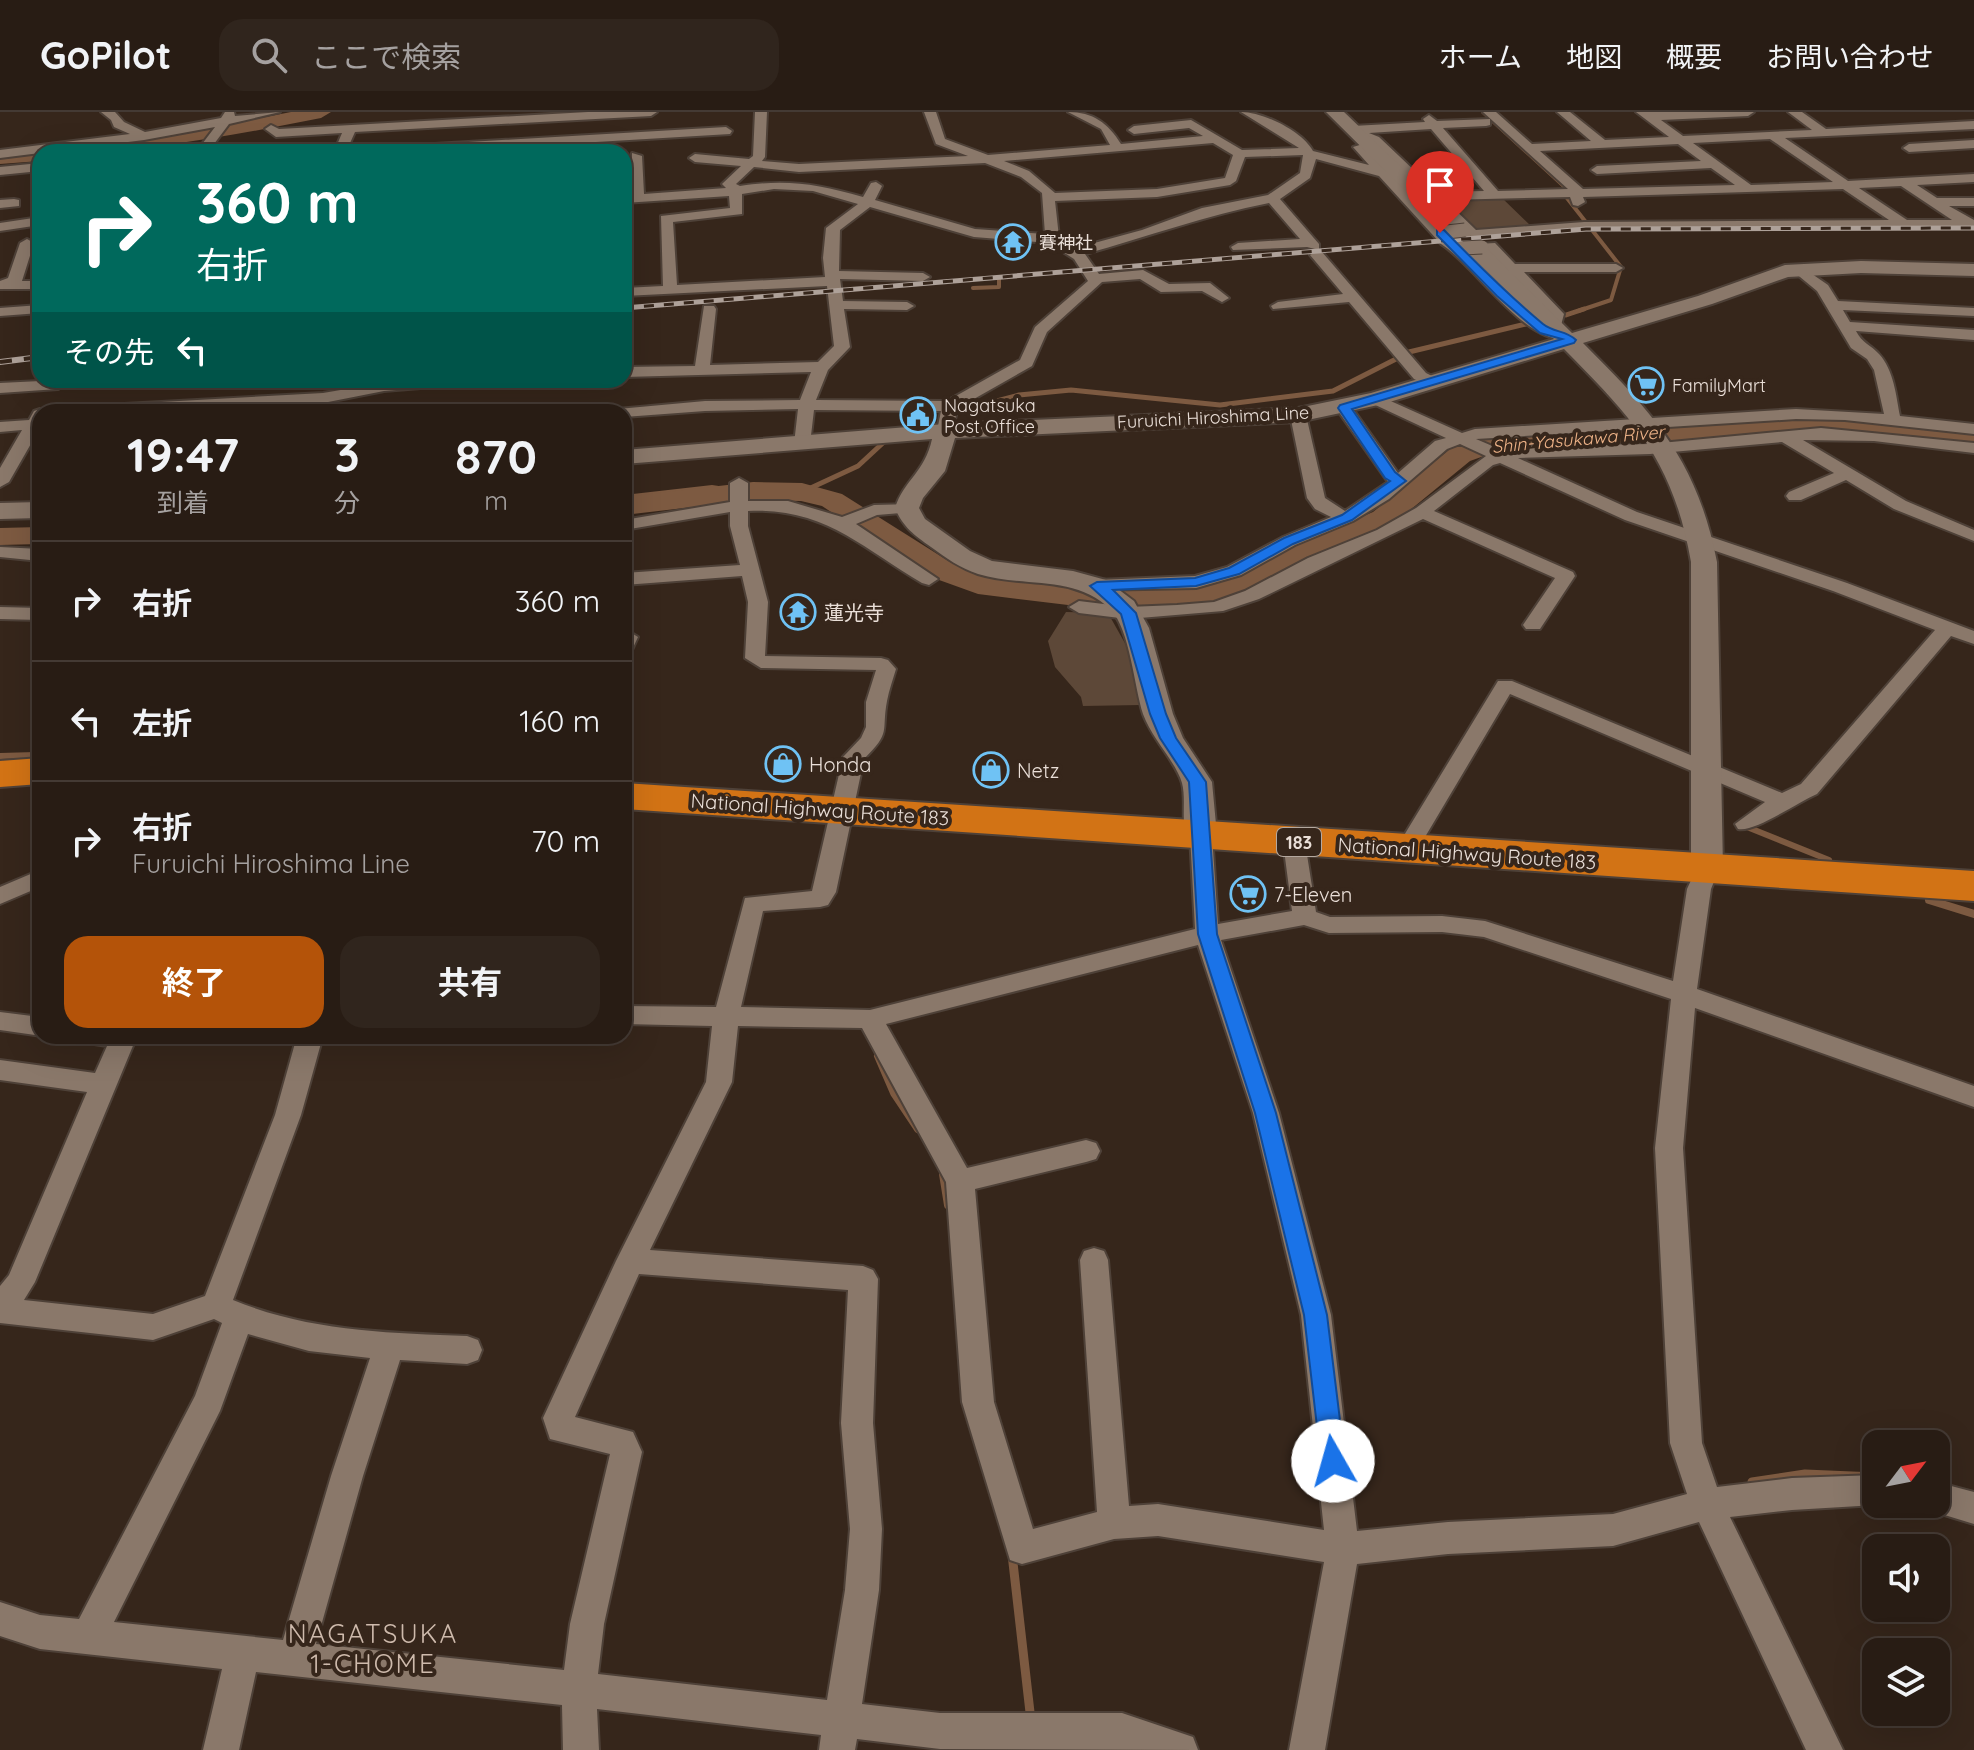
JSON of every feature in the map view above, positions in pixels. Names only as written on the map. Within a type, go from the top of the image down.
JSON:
[{"type":"highway","points":[[0,774],[32,772]]},
{"type":"highway","name":"National Highway Route 183","points":[[632,797],[1974,886]]},
{"type":"street","points":[[107,112],[117,118],[118,124],[144,136]]},
{"type":"street","points":[[80,144],[144,136],[274,112]]},
{"type":"street","points":[[420,144],[428,124],[440,112]]},
{"type":"street","points":[[329,115],[264,130],[276,133],[651,112]]},
{"type":"street","points":[[670,289],[666,219],[737,211],[735,189],[728,184],[759,157],[761,112]]},
{"type":"street","points":[[930,112],[940,141],[1025,174],[1048,192],[1052,239]]},
{"type":"street","points":[[1074,112],[1105,127],[1118,148]]},
{"type":"street","points":[[1076,252],[1147,233],[1207,211],[1272,198],[1306,175],[1310,157],[1303,144],[1247,112]]},
{"type":"street","points":[[1334,112],[1558,333],[1655,436],[1683,483],[1701,540],[1704,562],[1707,869],[1699,889],[1684,993],[1669,1148],[1686,1443],[1707,1504],[1825,1750]]},
{"type":"street","points":[[1421,112],[1436,125],[1493,193]]},
{"type":"street","points":[[1476,112],[1488,117],[1530,148],[1570,192],[1591,226]]},
{"type":"street","points":[[1563,112],[1602,144]]},
{"type":"street","points":[[1646,114],[1748,112]]},
{"type":"street","points":[[1794,112],[1824,133]]},
{"type":"street","points":[[1890,112],[1912,128]]},
{"type":"street","points":[[589,139],[590,114]]},
{"type":"street","points":[[1646,114],[1748,189]]},
{"type":"street","points":[[1353,130],[1436,125],[1488,117]]},
{"type":"street","points":[[1488,117],[1570,192]]},
{"type":"street","points":[[208,144],[226,119]]},
{"type":"street","points":[[1854,121],[1867,131]]},
{"type":"street","points":[[1108,133],[1191,124],[1240,154],[1307,152],[1385,173]]},
{"type":"street","points":[[1530,148],[1974,125]]},
{"type":"street","points":[[569,144],[589,139],[726,127],[731,160]]},
{"type":"street","points":[[343,144],[350,129]]},
{"type":"street","points":[[1353,130],[1356,143],[1385,173],[1462,239],[1501,293],[1529,317],[1558,333]]},
{"type":"street","points":[[193,144],[232,136]]},
{"type":"street","points":[[1773,136],[1904,224]]},
{"type":"street","points":[[695,158],[799,168],[989,159],[1213,139]]},
{"type":"street","points":[[1909,148],[1974,144]]},
{"type":"street","points":[[1570,146],[1622,193]]},
{"type":"street","points":[[0,154],[32,150]]},
{"type":"street","points":[[1049,197],[1157,193],[1230,181],[1240,154]]},
{"type":"street","points":[[1597,170],[1714,164]]},
{"type":"street","points":[[0,171],[32,168]]},
{"type":"street","points":[[1436,196],[1789,188],[1974,178]]},
{"type":"street","points":[[1904,182],[1970,224]]},
{"type":"street","points":[[632,198],[715,194],[774,185],[814,187],[974,233],[1052,239],[1076,252],[1092,270],[1095,282],[1040,330],[1027,363],[947,419],[640,387]]},
{"type":"street","points":[[802,444],[804,404],[831,355],[842,347],[832,278],[833,228],[866,204],[876,186]]},
{"type":"street","points":[[1789,188],[1836,224]]},
{"type":"street","points":[[1659,192],[1696,224]]},
{"type":"street","points":[[1272,198],[1420,376],[1430,381]]},
{"type":"street","points":[[1934,202],[1974,202]]},
{"type":"street","points":[[0,227],[32,222]]},
{"type":"street","points":[[1462,239],[1482,234],[1591,226],[1970,224]]},
{"type":"street","points":[[1462,239],[1490,246],[1557,314],[1558,333]]},
{"type":"street","points":[[5,285],[15,280],[27,243]]},
{"type":"street","points":[[1238,247],[1314,248]]},
{"type":"street","points":[[1512,268],[1616,268]]},
{"type":"street","points":[[1575,268],[1590,287]]},
{"type":"street","points":[[1799,269],[1823,288],[1856,345],[1873,356],[1882,370],[1893,420]]},
{"type":"street","name":"Furuichi Hiroshima Line","points":[[632,456],[802,444],[947,419],[1298,415],[1344,408],[1375,399],[1558,333],[1705,300],[1763,277],[1799,269],[1974,270]]},
{"type":"street","points":[[1094,279],[1143,274],[1166,289],[1205,286],[1222,298]]},
{"type":"street","points":[[632,291],[832,278],[923,277]]},
{"type":"street","points":[[5,285],[32,285]]},
{"type":"street","points":[[1278,306],[1354,297]]},
{"type":"street","points":[[837,305],[907,306]]},
{"type":"street","points":[[1833,305],[1974,312]]},
{"type":"street","points":[[702,369],[709,309]]},
{"type":"street","points":[[0,312],[32,310]]},
{"type":"street","points":[[1845,326],[1974,335]]},
{"type":"street","points":[[629,404],[640,387],[702,369],[823,367]]},
{"type":"street","points":[[0,388],[32,385]]},
{"type":"street","points":[[215,404],[323,398],[352,388]]},
{"type":"street","points":[[1375,399],[1631,516],[1840,587],[1974,638]]},
{"type":"street","points":[[1344,408],[1390,475],[1399,481]]},
{"type":"street","points":[[947,419],[937,464],[911,496],[907,508],[914,523],[961,557],[987,568],[1065,578],[1113,598],[1216,607],[1252,595],[1315,562],[1383,534],[1422,512],[1476,467],[1497,455],[1655,436],[1796,414],[1974,429]]},
{"type":"street","points":[[1298,415],[1316,498],[1333,512],[1347,517]]},
{"type":"street","points":[[0,427],[32,419]]},
{"type":"street","points":[[1079,607],[1234,571],[1289,541],[1347,517],[1399,481],[1441,445],[1519,429],[1655,436],[1874,436],[1974,448]]},
{"type":"street","points":[[0,482],[32,430]]},
{"type":"street","points":[[1783,435],[1919,514],[1974,536]]},
{"type":"street","points":[[15,460],[32,459]]},
{"type":"street","points":[[1795,496],[1846,474]]},
{"type":"street","points":[[581,1750],[579,1689],[587,1624],[626,1452],[622,1442],[561,1429],[559,1418],[630,1261],[719,1082],[726,1016],[753,904],[820,899],[854,757],[870,741],[876,727],[876,702],[885,666],[761,662],[755,658],[758,602],[739,526],[739,497]]},
{"type":"street","points":[[632,523],[739,497],[816,512],[842,523],[929,579]]},
{"type":"street","points":[[842,523],[874,510],[907,508]]},
{"type":"street","points":[[0,511],[32,510]]},
{"type":"street","points":[[1422,512],[1566,576],[1533,625]]},
{"type":"street","points":[[0,552],[32,554]]},
{"type":"street","points":[[632,578],[750,570]]},
{"type":"street","points":[[1113,598],[1168,738],[1197,782],[1207,934],[1266,1113],[1316,1315],[1343,1549],[1307,1750]]},
{"type":"street","points":[[0,613],[32,614]]},
{"type":"street","points":[[1746,824],[1782,801],[1809,789],[1947,628]]},
{"type":"street","points":[[1414,850],[1414,837],[1505,685],[1782,801]]},
{"type":"street","points":[[1294,842],[1305,917]]},
{"type":"street","points":[[0,896],[32,882]]},
{"type":"street","points":[[632,1015],[870,1019],[1207,934],[1305,917],[1329,925],[1390,922],[1442,924],[1485,929],[1591,961],[1974,1097]]},
{"type":"street","points":[[870,1019],[960,1181],[978,1402],[1022,1548],[1114,1523],[1158,1520],[1343,1549],[1448,1538],[1613,1530],[1707,1504],[1792,1494],[1862,1491]]},
{"type":"street","points":[[0,1021],[32,1026]]},
{"type":"street","points":[[121,1044],[20,1282],[0,1310],[153,1327],[227,1312],[297,1334],[389,1347],[467,1350]]},
{"type":"street","points":[[88,1637],[209,1401],[227,1312],[308,1044]]},
{"type":"street","points":[[0,1070],[104,1084]]},
{"type":"street","points":[[960,1181],[1086,1151]]},
{"type":"street","points":[[1094,1260],[1114,1523]]},
{"type":"street","points":[[630,1261],[863,1279],[857,1423],[866,1529],[862,1590],[839,1735]]},
{"type":"street","points":[[295,1657],[347,1476],[389,1347]]},
{"type":"street","points":[[1950,1502],[1974,1508]]},
{"type":"street","points":[[0,1619],[40,1632],[579,1689],[839,1735],[940,1731],[1122,1741],[1180,1750]]},
{"type":"street","points":[[221,1750],[243,1652]]},
{"type":"shaded area","points":[[1501,197],[1533,228],[1477,231],[1444,199]]},
{"type":"shaded area","points":[[712,485],[753,491],[632,514],[632,494]]},
{"type":"shaded area","points":[[32,527],[32,544],[0,545],[0,528]]},
{"type":"shaded area","points":[[1066,612],[1108,613],[1126,645],[1141,705],[1083,706],[1081,697],[1055,667],[1048,641]]},
{"type":"waterway","points":[[129,144],[230,130],[321,112]]},
{"type":"waterway","points":[[1483,112],[1567,189],[1567,198],[1621,267],[1611,300],[1566,315]]},
{"type":"waterway","points":[[181,138],[191,130]]},
{"type":"waterway","points":[[0,158],[32,156]]},
{"type":"waterway","points":[[973,288],[999,287],[999,279]]},
{"type":"waterway","points":[[1409,352],[1526,324]]},
{"type":"waterway","points":[[963,410],[1019,395],[1071,390],[1220,405],[1333,391],[1398,358]]},
{"type":"waterway","points":[[904,428],[933,418]]},
{"type":"waterway","name":"Shin-Yasukawa River","points":[[632,505],[753,491],[802,492],[832,500],[939,569],[989,587],[1068,596],[1153,600],[1211,595],[1257,578],[1302,552],[1383,518],[1460,455],[1493,443],[1532,438],[1677,435],[1803,423],[1866,426],[1974,440]]},
{"type":"waterway","points":[[802,492],[858,466],[885,441]]},
{"type":"waterway","points":[[0,756],[32,755]]},
{"type":"waterway","points":[[1747,827],[1829,860]]},
{"type":"waterway","points":[[1929,900],[1974,914]]},
{"type":"waterway","points":[[878,1056],[894,1093],[918,1129]]},
{"type":"waterway","points":[[943,1174],[948,1205]]},
{"type":"waterway","points":[[1752,1482],[1805,1474],[1862,1476]]},
{"type":"waterway","points":[[1012,1554],[1031,1721]]},
{"type":"railway","points":[[632,307],[1586,229],[1974,228]]},
{"type":"railway","points":[[0,362],[32,358]]},
{"type":"place","name":"賽神社","points":[[1013,242]]},
{"type":"place","name":"FamilyMart","points":[[1646,385]]},
{"type":"place","name":"Nagatsuka Post Office","points":[[918,415]]},
{"type":"place","name":"蓮光寺","points":[[798,612]]},
{"type":"place","name":"Honda","points":[[783,764]]},
{"type":"place","name":"Netz","points":[[991,770]]},
{"type":"place","name":"7-Eleven","points":[[1248,894]]},
{"type":"district","name":"NAGATSUKA 1-CHOME","points":[[373,1648]]},
{"type":"route","points":[[1333,1461],[1316,1315],[1266,1113],[1207,934],[1197,782],[1168,738],[1158,714],[1135,628],[1128,613],[1114,597],[1097,586],[1196,582],[1234,571],[1289,541],[1347,517],[1383,495],[1399,481],[1390,475],[1344,408],[1570,340],[1544,330],[1440,233]]}]
